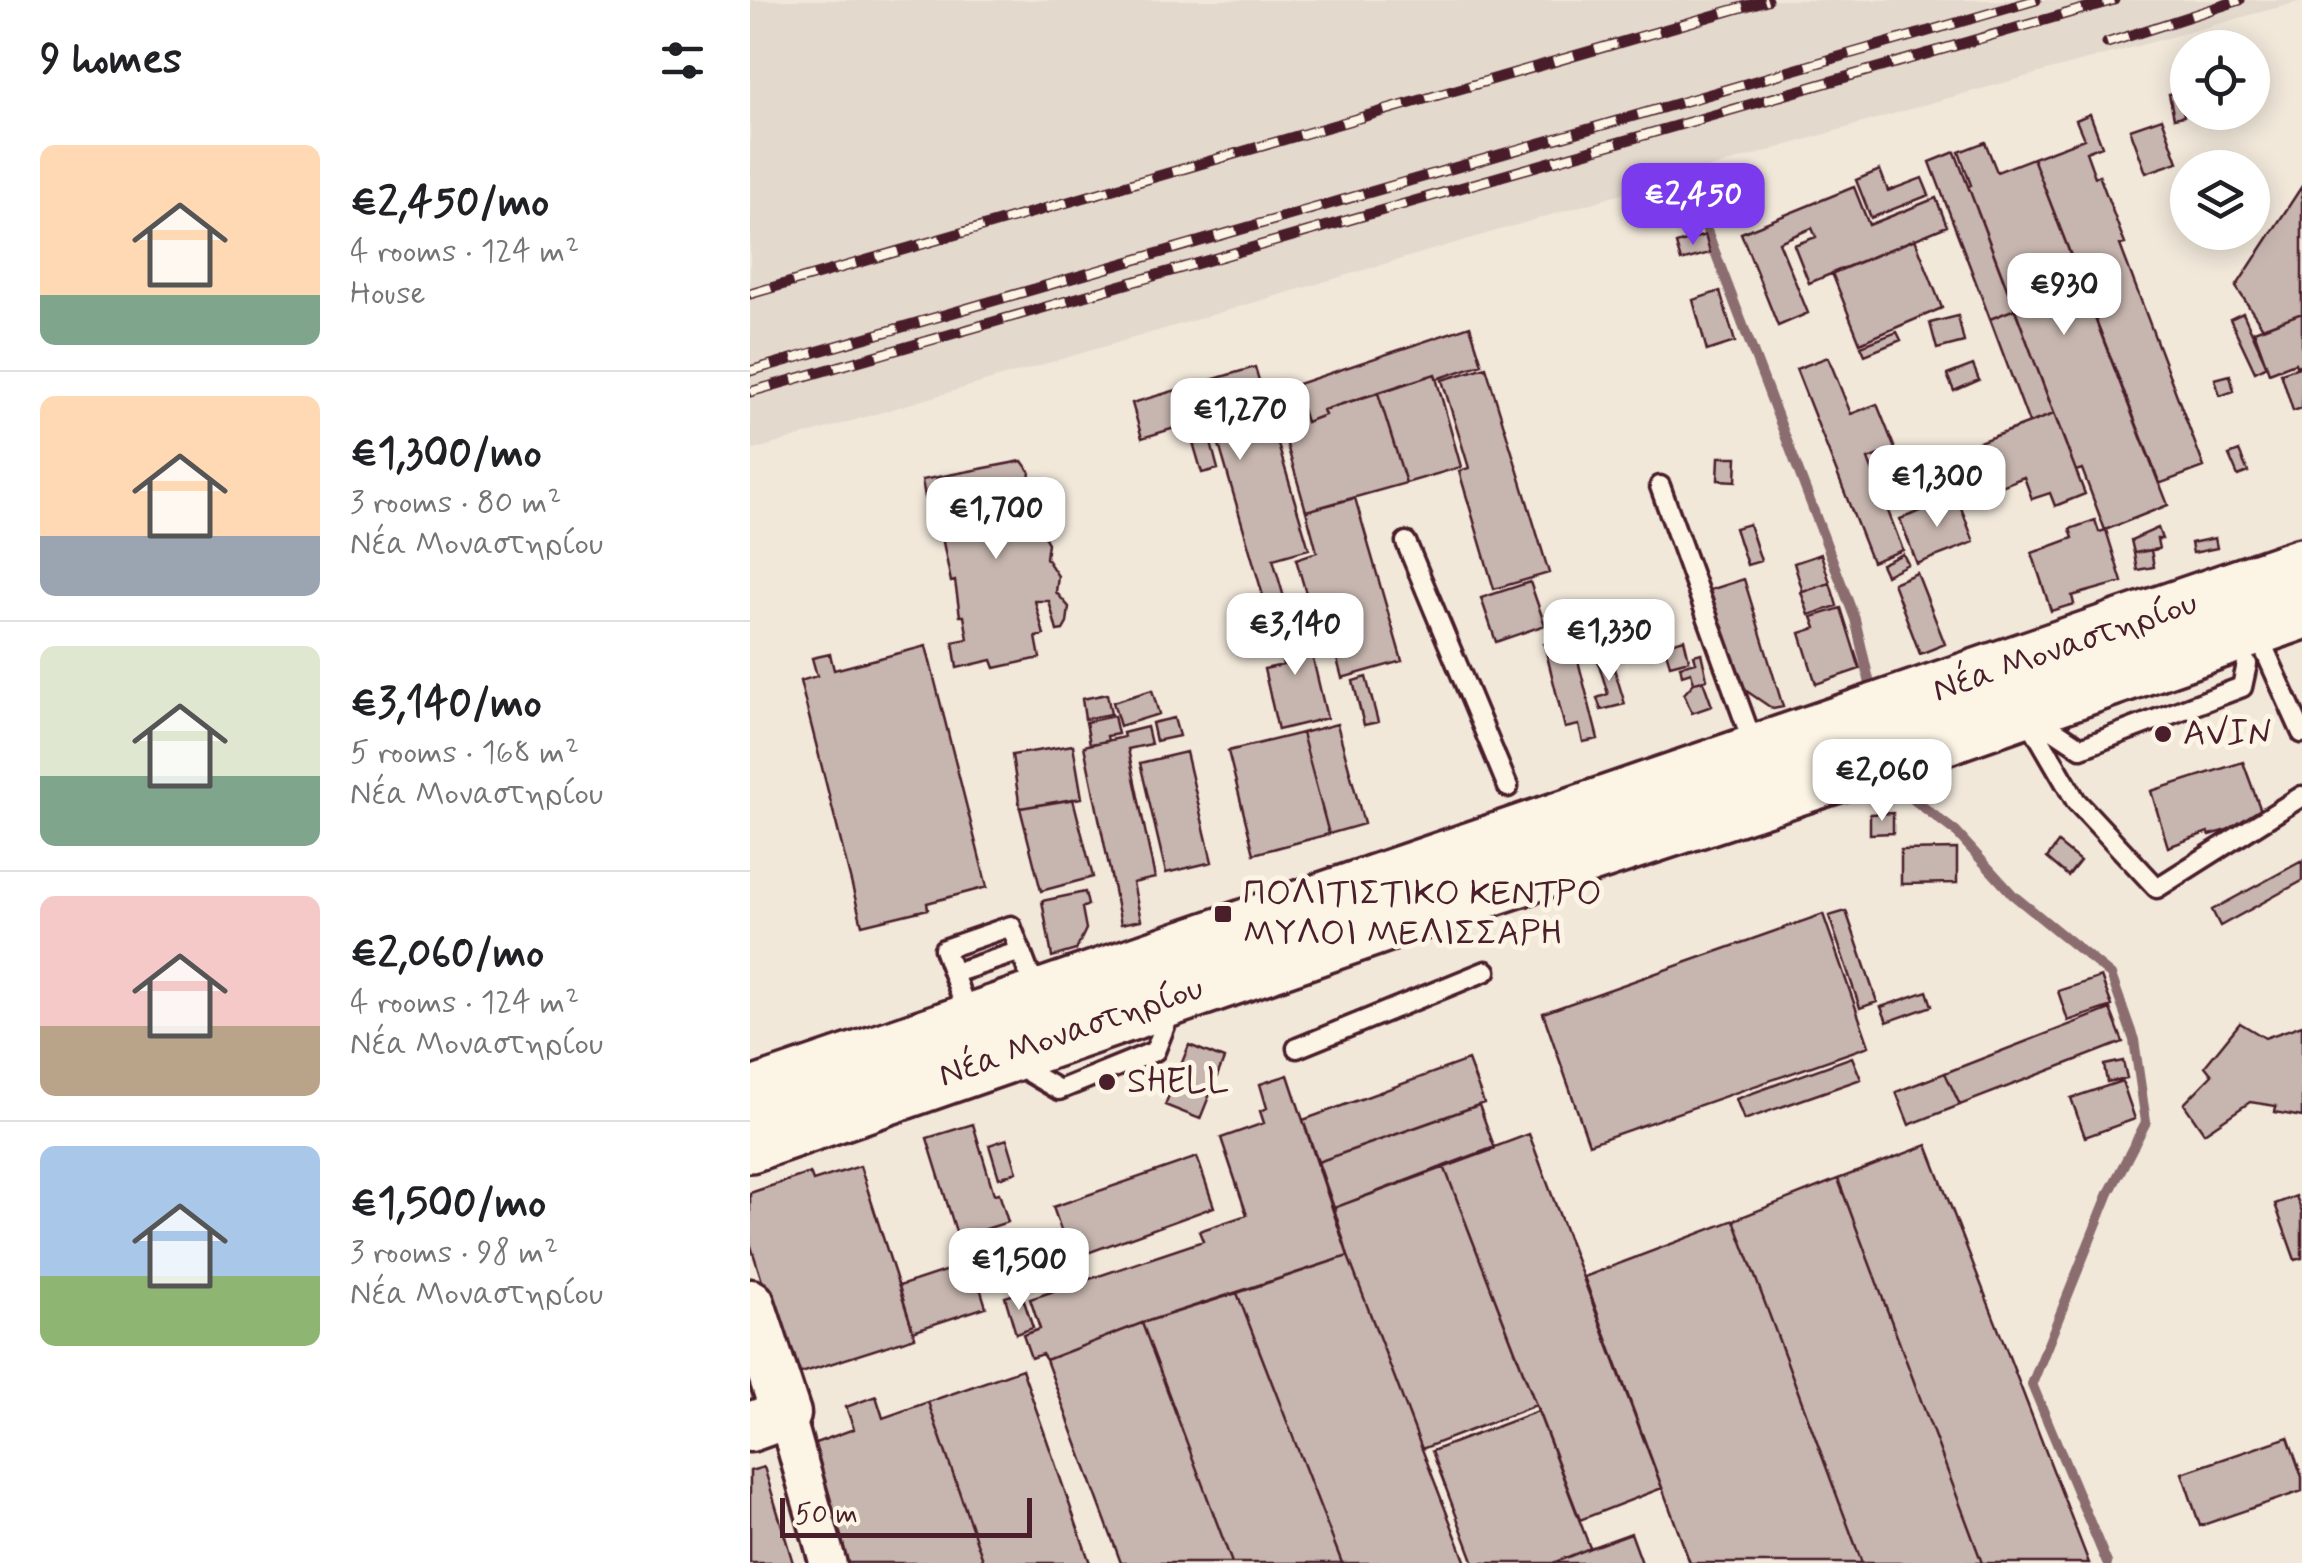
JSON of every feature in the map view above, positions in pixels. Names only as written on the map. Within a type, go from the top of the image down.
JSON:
[{"type":"main road","name":"Νέα Μοναστηρίου","points":[[2002,711],[2302,566]]},
{"type":"main road","name":"Νέα Μοναστηρίου","points":[[750,1144],[1444,903],[1826,753],[2002,711],[2268,635]]},
{"type":"main road","name":"Νέα Μοναστηρίου","points":[[750,1097],[962,998],[1030,974],[1756,752],[1826,753]]},
{"type":"main road","points":[[750,1304],[768,1421]]},
{"type":"street","points":[[768,1421],[828,1563]]},
{"type":"lane","points":[[1660,486],[1756,752]]},
{"type":"lane","points":[[1406,542],[1508,787]]},
{"type":"lane","points":[[2268,635],[2302,733]]},
{"type":"lane","points":[[2002,711],[2076,801],[2158,888],[2302,796]]},
{"type":"lane","points":[[962,998],[944,948],[1011,926],[1030,974]]},
{"type":"lane","points":[[1297,1048],[1486,971]]},
{"type":"lane","points":[[1030,1073],[1059,1090],[1155,1051],[1166,1023]]},
{"type":"shaded area","points":[[750,0],[2302,0],[2196,30],[2170,30],[2170,37],[1934,102],[750,451]]},
{"type":"building","points":[[2090,114],[2102,146],[2086,152],[2125,244],[2120,245],[2204,467],[2159,484],[2033,158],[2084,139],[2076,120]]},
{"type":"building","points":[[2162,118],[2174,150],[2170,150],[2170,165],[2146,173],[2130,129]]},
{"type":"building","points":[[1985,142],[1997,172],[2033,158],[2168,505],[2105,530],[2082,469],[2076,471],[1968,186],[1971,185],[1959,152]]},
{"type":"building","points":[[1955,152],[2015,309],[1990,319],[1930,162]]},
{"type":"building","points":[[1880,170],[1888,191],[1922,178],[1929,195],[1871,218],[1856,180]]},
{"type":"building","points":[[2302,186],[2302,313],[2263,328],[2236,287],[2260,250],[2270,250],[2270,235]]},
{"type":"building","points":[[1854,187],[1869,225],[1936,198],[1947,226],[1809,283],[1794,245],[1816,237],[1812,228],[1779,242],[1808,313],[1778,326],[1741,233]]},
{"type":"building","points":[[1705,235],[1710,253],[1681,261],[1676,244]]},
{"type":"building","points":[[1915,239],[1942,308],[1860,343],[1832,273]]},
{"type":"building","points":[[1720,291],[1735,342],[1707,351],[1693,300]]},
{"type":"building","points":[[2015,309],[2054,414],[2029,423],[1990,319]]},
{"type":"building","points":[[2243,313],[2267,366],[2255,372],[2230,319]]},
{"type":"building","points":[[2302,313],[2302,364],[2269,373],[2254,331]]},
{"type":"building","points":[[1958,316],[1964,342],[1937,349],[1930,323]]},
{"type":"building","points":[[1470,326],[1482,364],[1437,379],[1435,374],[1323,410],[1325,415],[1306,422],[1295,385]]},
{"type":"building","points":[[1897,332],[1901,340],[1865,355],[1861,346]]},
{"type":"building","points":[[1828,357],[1851,414],[1877,404],[1895,449],[1868,459],[1903,550],[1872,562],[1796,369]]},
{"type":"building","points":[[1973,365],[1979,380],[1954,391],[1947,375]]},
{"type":"building","points":[[2302,366],[2302,408],[2293,411],[2281,373]]},
{"type":"building","points":[[1255,367],[1309,549],[1273,559],[1285,601],[1266,606],[1211,417],[1142,438],[1132,403]]},
{"type":"building","points":[[1486,367],[1549,573],[1494,589],[1459,471],[1469,468],[1442,380]]},
{"type":"building","points":[[1435,374],[1461,467],[1406,483],[1378,393]]},
{"type":"building","points":[[2230,375],[2234,391],[2220,396],[2215,379]]},
{"type":"building","points":[[1295,385],[1306,422],[1325,415],[1323,410],[1378,393],[1406,483],[1306,511],[1272,393]]},
{"type":"building","points":[[2054,414],[2085,494],[2055,506],[2050,493],[2032,499],[2024,477],[1988,491],[1971,445]]},
{"type":"building","points":[[1207,428],[1218,469],[1202,473],[1190,432]]},
{"type":"building","points":[[2239,451],[2248,472],[2238,476],[2229,455]]},
{"type":"building","points":[[1719,457],[1737,457],[1736,481],[1718,480]]},
{"type":"building","points":[[1022,461],[1030,472],[1028,488],[1039,507],[1037,524],[1048,543],[1046,558],[1058,576],[1056,592],[1069,607],[1067,623],[1057,631],[1049,601],[1035,601],[1044,635],[1036,637],[1040,658],[995,668],[992,660],[957,668],[953,642],[968,639],[964,616],[960,616],[955,581],[951,582],[937,512],[928,514],[922,480]]},
{"type":"building","points":[[1957,497],[1974,542],[1917,564],[1900,519]]},
{"type":"building","points":[[1355,498],[1402,661],[1342,678],[1334,648],[1323,652],[1296,559],[1317,552],[1306,511]]},
{"type":"building","points":[[2095,520],[2099,532],[2106,530],[2122,582],[2072,596],[2074,604],[2051,611],[2032,553],[2073,538],[2070,529]]},
{"type":"building","points":[[1749,524],[1761,561],[1747,565],[1735,528]]},
{"type":"building","points":[[2158,528],[2162,539],[2157,539],[2159,549],[2134,553],[2131,540]]},
{"type":"building","points":[[2215,538],[2217,548],[2193,553],[2191,543]]},
{"type":"building","points":[[2151,550],[2154,567],[2137,570],[2134,553]]},
{"type":"building","points":[[1821,554],[1830,583],[1803,592],[1794,563]]},
{"type":"building","points":[[1903,554],[1908,564],[1886,575],[1881,564]]},
{"type":"building","points":[[1917,573],[1945,644],[1920,654],[1893,583]]},
{"type":"building","points":[[1744,579],[1783,707],[1773,709],[1742,688],[1710,590]]},
{"type":"building","points":[[1530,582],[1545,625],[1496,642],[1481,598]]},
{"type":"building","points":[[1830,583],[1837,606],[1809,615],[1801,592]]},
{"type":"building","points":[[1841,608],[1860,669],[1816,684],[1800,633],[1816,628],[1812,617]]},
{"type":"building","points":[[1303,617],[1327,718],[1278,730],[1264,669],[1283,665],[1273,624]]},
{"type":"building","points":[[1572,637],[1598,739],[1583,742],[1579,725],[1565,728],[1544,644]]},
{"type":"building","points":[[1684,639],[1689,660],[1670,665],[1664,645]]},
{"type":"building","points":[[926,646],[987,887],[927,903],[928,909],[862,925],[800,681],[817,676],[812,658],[830,654],[834,670]]},
{"type":"building","points":[[1609,652],[1625,704],[1601,710],[1597,698],[1608,694],[1596,655]]},
{"type":"building","points":[[1701,653],[1707,679],[1694,683],[1691,672],[1682,675],[1680,666],[1696,662],[1694,655]]},
{"type":"building","points":[[1366,677],[1378,722],[1364,725],[1353,681]]},
{"type":"building","points":[[1703,681],[1712,706],[1692,713],[1684,694],[1694,683]]},
{"type":"building","points":[[1152,690],[1159,714],[1120,726],[1113,702]]},
{"type":"building","points":[[1107,694],[1111,714],[1085,719],[1082,699]]},
{"type":"building","points":[[1114,716],[1118,734],[1107,736],[1108,741],[1090,744],[1086,722]]},
{"type":"building","points":[[1174,718],[1179,736],[1156,741],[1152,723]]},
{"type":"building","points":[[1337,724],[1364,824],[1329,834],[1302,733]]},
{"type":"building","points":[[1147,727],[1151,744],[1128,749],[1155,878],[1133,883],[1141,920],[1121,924],[1084,746]]},
{"type":"building","points":[[1302,733],[1329,834],[1254,854],[1228,751]]},
{"type":"building","points":[[1073,745],[1082,798],[1020,808],[1012,755]]},
{"type":"building","points":[[1186,752],[1212,862],[1166,873],[1140,763]]},
{"type":"building","points":[[2243,762],[2264,819],[2210,835],[2208,832],[2168,847],[2151,791]]},
{"type":"building","points":[[1073,799],[1093,877],[1041,891],[1020,808]]},
{"type":"building","points":[[1893,813],[1893,833],[1870,834],[1870,814]]},
{"type":"building","points":[[2058,843],[2080,861],[2068,876],[2047,858]]},
{"type":"building","points":[[1957,849],[1957,883],[1901,884],[1901,850]]},
{"type":"building","points":[[2302,861],[2302,881],[2220,926],[2212,910]]},
{"type":"building","points":[[1085,892],[1088,905],[1082,908],[1086,929],[1076,950],[1052,957],[1042,901]]},
{"type":"building","points":[[1846,911],[1877,1002],[1860,1008],[1829,916]]},
{"type":"building","points":[[1823,914],[1869,1046],[1589,1144],[1543,1013]]},
{"type":"building","points":[[2101,977],[2112,1006],[2068,1021],[2058,991]]},
{"type":"building","points":[[1927,991],[1932,1006],[1887,1022],[1881,1007]]},
{"type":"building","points":[[2110,1009],[2123,1042],[1960,1105],[1945,1073]]},
{"type":"building","points":[[2240,1023],[2265,1038],[2302,1025],[2302,1117],[2275,1112],[2276,1106],[2250,1102],[2204,1133],[2184,1104],[2212,1075],[2205,1066]]},
{"type":"building","points":[[1189,1045],[1224,1059],[1200,1119],[1165,1105]]},
{"type":"building","points":[[1852,1057],[1861,1079],[1744,1120],[1736,1099]]},
{"type":"building","points":[[1468,1060],[1484,1103],[1318,1162],[1303,1120]]},
{"type":"building","points":[[2123,1061],[2127,1078],[2107,1082],[2104,1065]]},
{"type":"building","points":[[1945,1073],[1960,1105],[1909,1125],[1896,1092]]},
{"type":"building","points":[[1288,1075],[1348,1256],[1142,1323],[1046,1360],[1042,1354],[1031,1358],[1023,1335],[1040,1329],[1030,1299],[1203,1241],[1199,1231],[1247,1215],[1221,1138],[1264,1123],[1260,1111],[1267,1108],[1260,1084]]},
{"type":"building","points":[[2122,1081],[2135,1119],[2085,1137],[2071,1098]]},
{"type":"building","points":[[1479,1105],[1495,1149],[1334,1208],[1318,1162]]},
{"type":"building","points":[[973,1124],[994,1194],[999,1193],[1008,1222],[958,1238],[927,1138]]},
{"type":"building","points":[[1529,1134],[1662,1488],[1580,1520],[1444,1166]]},
{"type":"building","points":[[1007,1139],[1017,1172],[999,1178],[989,1145]]},
{"type":"building","points":[[1927,1145],[2089,1563],[1982,1563],[1838,1179]]},
{"type":"building","points":[[1197,1157],[1214,1207],[1071,1259],[1053,1207]]},
{"type":"building","points":[[860,1166],[915,1337],[792,1376],[750,1243],[750,1193],[810,1173],[813,1181]]},
{"type":"building","points":[[1444,1166],[1536,1405],[1422,1449],[1348,1256],[1334,1208]]},
{"type":"building","points":[[1838,1179],[1982,1563],[1862,1563],[1734,1220]]},
{"type":"building","points":[[2296,1196],[2302,1212],[2302,1258],[2295,1260],[2275,1204]]},
{"type":"building","points":[[1734,1220],[1862,1563],[1690,1563],[1584,1277]]},
{"type":"building","points":[[1348,1256],[1466,1563],[1342,1563],[1237,1293]]},
{"type":"building","points":[[972,1262],[986,1307],[913,1331],[899,1286]]},
{"type":"building","points":[[1021,1292],[1033,1328],[1016,1334],[1005,1297]]},
{"type":"building","points":[[1237,1293],[1342,1563],[1232,1563],[1142,1323]]},
{"type":"building","points":[[1142,1323],[1232,1563],[1121,1563],[1046,1360]]},
{"type":"building","points":[[1022,1369],[1090,1563],[984,1563],[928,1402]]},
{"type":"building","points":[[876,1396],[883,1418],[928,1402],[984,1563],[844,1563],[804,1447],[854,1429],[846,1407]]},
{"type":"building","points":[[1538,1411],[1590,1548],[1553,1563],[1474,1563],[1432,1451]]},
{"type":"building","points":[[2288,1437],[2302,1477],[2302,1491],[2200,1526],[2182,1473]]},
{"type":"building","points":[[764,1467],[793,1563],[750,1563],[750,1471]]},
{"type":"building","points":[[1631,1533],[1642,1563],[1553,1563],[1590,1548]]},
{"type":"waterway","points":[[1688,181],[1855,619],[1873,697]]},
{"type":"waterway","points":[[1896,770],[1914,800],[1956,832],[2013,895],[2111,975],[2134,1040],[2146,1122],[2109,1193],[2032,1384],[2107,1563]]},
{"type":"railway","points":[[750,294],[1767,0]]},
{"type":"railway","points":[[750,371],[2036,0]]},
{"type":"railway","points":[[750,392],[2114,0]]},
{"type":"railway","points":[[2107,43],[2240,0]]},
{"type":"place","name":"AVIN","points":[[2163,734]]},
{"type":"place","name":"ΠΟΛΙΤΙΣΤΙΚΟ ΚΕΝΤΡΟ ΜΥΛΟΙ ΜΕΛΙΣΣΑΡΗ","points":[[1223,914]]},
{"type":"place","name":"SHELL","points":[[1107,1082]]}]
